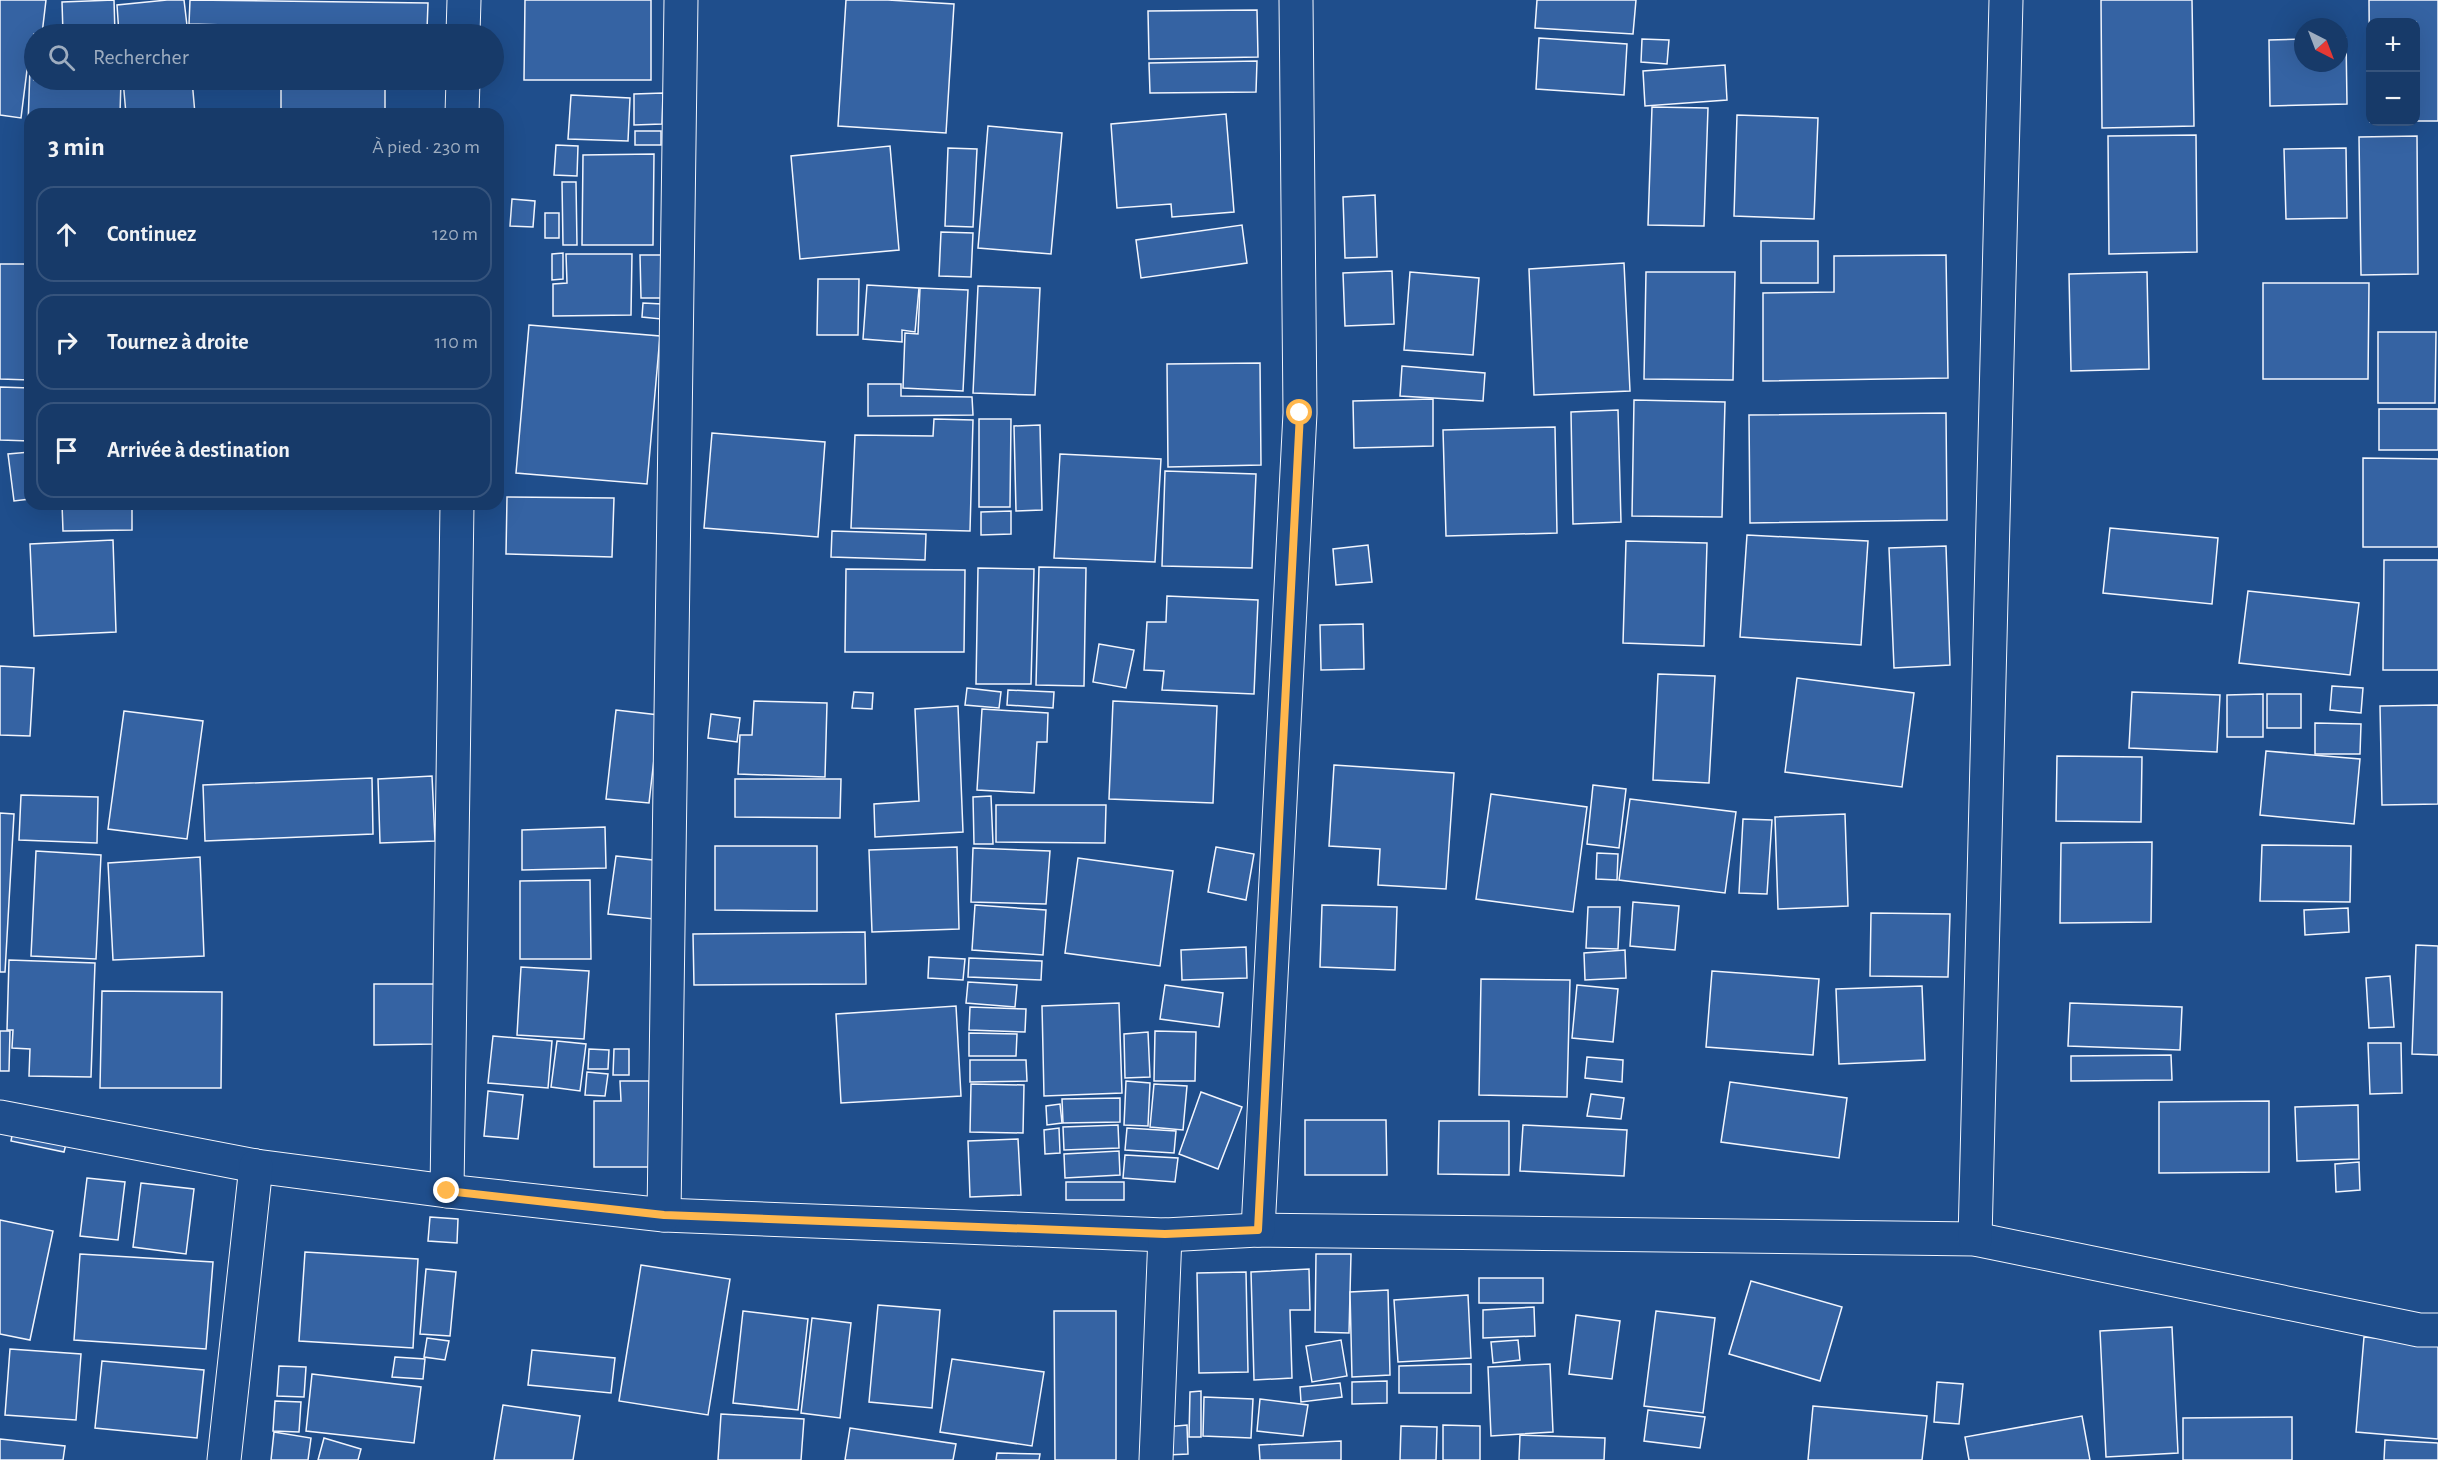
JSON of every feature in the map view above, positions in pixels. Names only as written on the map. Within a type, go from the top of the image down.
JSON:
[{"type":"street","points":[[464,0],[464,24]]},
{"type":"street","points":[[664,1215],[681,0]]},
{"type":"street","points":[[1258,1230],[1300,413],[1296,0]]},
{"type":"street","points":[[1975,1239],[2006,0]]},
{"type":"street","points":[[462,108],[463,90]]},
{"type":"street","points":[[447,1191],[457,510]]},
{"type":"street","points":[[0,1117],[256,1166],[447,1191],[664,1215],[1165,1234],[1258,1230],[1975,1239],[2419,1330],[2438,1330]]},
{"type":"street","points":[[224,1460],[256,1166]]},
{"type":"street","points":[[1156,1460],[1165,1234]]},
{"type":"building","points":[[0,0],[46,0],[43,24],[24,24],[24,90],[21,118],[0,115]]},
{"type":"building","points":[[114,0],[115,24],[63,24],[62,2]]},
{"type":"building","points":[[184,0],[187,24],[118,24],[117,5]]},
{"type":"building","points":[[190,0],[428,3],[427,24],[189,24]]},
{"type":"building","points":[[525,0],[651,0],[651,80],[524,80]]},
{"type":"building","points":[[846,0],[954,4],[946,133],[838,126]]},
{"type":"building","points":[[1537,0],[1636,0],[1633,34],[1535,28]]},
{"type":"building","points":[[2101,0],[2192,0],[2194,126],[2102,128]]},
{"type":"building","points":[[2369,0],[2438,0],[2438,121],[2420,121],[2420,18],[2369,18]]},
{"type":"building","points":[[1257,10],[1258,57],[1149,59],[1148,11]]},
{"type":"building","points":[[1539,38],[1627,44],[1624,95],[1536,89]]},
{"type":"building","points":[[1642,39],[1669,40],[1667,64],[1641,62]]},
{"type":"building","points":[[2294,39],[2294,72],[2347,72],[2347,104],[2270,106],[2269,40]]},
{"type":"building","points":[[1257,61],[1256,92],[1150,93],[1149,63]]},
{"type":"building","points":[[1725,65],[1727,100],[1645,106],[1643,71]]},
{"type":"building","points":[[29,90],[121,90],[120,108],[29,108]]},
{"type":"building","points":[[124,90],[193,90],[194,108],[125,108]]},
{"type":"building","points":[[281,90],[385,90],[385,108],[281,108]]},
{"type":"building","points":[[663,93],[662,124],[634,125],[634,94]]},
{"type":"building","points":[[571,95],[630,98],[628,141],[568,139]]},
{"type":"building","points":[[1652,107],[1708,108],[1704,226],[1648,225]]},
{"type":"building","points":[[1226,114],[1234,212],[1172,217],[1171,204],[1117,208],[1111,124]]},
{"type":"building","points":[[1737,115],[1818,118],[1814,219],[1734,216]]},
{"type":"building","points":[[988,126],[1062,133],[1051,254],[978,248]]},
{"type":"building","points":[[635,131],[661,131],[661,145],[635,145]]},
{"type":"building","points":[[2196,135],[2197,252],[2109,254],[2108,136]]},
{"type":"building","points":[[2417,136],[2418,274],[2361,275],[2359,137]]},
{"type":"building","points":[[556,145],[578,146],[577,176],[554,175]]},
{"type":"building","points":[[890,146],[899,250],[800,259],[791,156]]},
{"type":"building","points":[[948,148],[977,149],[973,227],[945,226]]},
{"type":"building","points":[[2346,148],[2347,218],[2286,219],[2284,149]]},
{"type":"building","points":[[654,154],[653,245],[582,245],[583,155]]},
{"type":"building","points":[[562,182],[576,182],[577,245],[563,245]]},
{"type":"building","points":[[1375,195],[1377,257],[1345,258],[1343,197]]},
{"type":"building","points":[[512,199],[535,201],[533,227],[510,226]]},
{"type":"building","points":[[545,213],[559,213],[559,238],[545,238]]},
{"type":"building","points":[[1242,225],[1247,263],[1141,278],[1136,240]]},
{"type":"building","points":[[941,232],[973,233],[971,277],[939,276]]},
{"type":"building","points":[[1761,241],[1818,241],[1818,283],[1761,283]]},
{"type":"building","points":[[563,253],[563,279],[552,280],[552,254]]},
{"type":"building","points":[[566,254],[632,254],[631,315],[553,316],[553,284],[567,283]]},
{"type":"building","points":[[640,255],[662,255],[662,298],[641,298]]},
{"type":"building","points":[[1946,255],[1948,378],[1763,381],[1763,293],[1834,292],[1834,256]]},
{"type":"building","points":[[1624,263],[1630,391],[1534,395],[1529,269]]},
{"type":"building","points":[[0,264],[24,264],[24,380],[0,379]]},
{"type":"building","points":[[1392,271],[1394,324],[1345,326],[1343,273]]},
{"type":"building","points":[[1410,272],[1479,278],[1473,355],[1404,350]]},
{"type":"building","points":[[1646,272],[1735,272],[1733,380],[1644,379]]},
{"type":"building","points":[[2147,272],[2149,369],[2071,371],[2069,274]]},
{"type":"building","points":[[818,279],[859,279],[858,335],[817,335]]},
{"type":"building","points":[[2263,283],[2369,283],[2368,379],[2263,379]]},
{"type":"building","points":[[867,285],[919,288],[915,332],[902,330],[902,342],[863,339]]},
{"type":"building","points":[[978,286],[1040,288],[1035,395],[973,393]]},
{"type":"building","points":[[920,288],[968,290],[963,391],[903,388],[905,333],[918,334]]},
{"type":"building","points":[[643,303],[662,304],[661,319],[642,317]]},
{"type":"building","points":[[529,325],[660,336],[647,484],[516,473]]},
{"type":"building","points":[[2378,332],[2436,332],[2435,403],[2378,403]]},
{"type":"building","points":[[1260,363],[1261,465],[1168,467],[1167,364]]},
{"type":"building","points":[[1402,366],[1485,373],[1483,401],[1400,396]]},
{"type":"building","points":[[868,384],[901,384],[901,396],[972,397],[973,415],[868,416]]},
{"type":"building","points":[[0,387],[24,388],[24,441],[0,440]]},
{"type":"building","points":[[1433,399],[1433,446],[1354,448],[1353,401]]},
{"type":"building","points":[[1634,400],[1725,402],[1722,517],[1632,516]]},
{"type":"building","points":[[2379,409],[2438,409],[2438,450],[2379,450]]},
{"type":"building","points":[[1618,410],[1621,522],[1573,524],[1571,412]]},
{"type":"building","points":[[1946,413],[1947,520],[1750,523],[1749,415]]},
{"type":"building","points":[[934,419],[973,420],[970,531],[851,528],[855,435],[933,436]]},
{"type":"building","points":[[979,419],[1011,419],[1010,507],[979,507]]},
{"type":"building","points":[[1040,425],[1042,510],[1016,511],[1014,426]]},
{"type":"building","points":[[1555,427],[1557,533],[1446,536],[1443,430]]},
{"type":"building","points":[[712,433],[825,442],[818,537],[704,528]]},
{"type":"building","points":[[24,453],[24,500],[14,501],[8,454]]},
{"type":"building","points":[[1060,454],[1161,459],[1155,562],[1054,558]]},
{"type":"building","points":[[2363,458],[2438,459],[2438,547],[2363,547]]},
{"type":"building","points":[[1165,471],[1256,474],[1252,568],[1162,566]]},
{"type":"building","points":[[507,497],[614,498],[612,557],[506,554]]},
{"type":"building","points":[[62,510],[132,510],[132,530],[63,531]]},
{"type":"building","points":[[1011,511],[1011,534],[981,535],[981,512]]},
{"type":"building","points":[[2110,528],[2218,538],[2212,604],[2103,593]]},
{"type":"building","points":[[832,531],[926,534],[925,560],[831,557]]},
{"type":"building","points":[[1747,535],[1868,541],[1861,645],[1740,637]]},
{"type":"building","points":[[113,540],[116,632],[34,636],[30,544]]},
{"type":"building","points":[[1626,541],[1707,543],[1704,646],[1623,643]]},
{"type":"building","points":[[1368,545],[1372,582],[1336,585],[1333,549]]},
{"type":"building","points":[[1946,546],[1950,665],[1894,668],[1889,548]]},
{"type":"building","points":[[2384,560],[2438,560],[2438,670],[2383,670]]},
{"type":"building","points":[[1039,567],[1086,568],[1084,686],[1036,685]]},
{"type":"building","points":[[978,568],[1034,569],[1031,684],[976,684]]},
{"type":"building","points":[[846,569],[965,570],[964,652],[845,652]]},
{"type":"building","points":[[2248,591],[2359,603],[2350,675],[2239,663]]},
{"type":"building","points":[[1167,596],[1258,600],[1254,694],[1162,690],[1164,671],[1144,670],[1147,622],[1166,622]]},
{"type":"building","points":[[1363,624],[1364,669],[1321,670],[1320,625]]},
{"type":"building","points":[[1099,644],[1134,650],[1126,688],[1093,682]]},
{"type":"building","points":[[0,666],[34,668],[30,736],[0,735]]},
{"type":"building","points":[[1658,674],[1715,676],[1709,783],[1653,780]]},
{"type":"building","points":[[1797,678],[1914,693],[1902,787],[1785,772]]},
{"type":"building","points":[[2332,686],[2363,688],[2361,713],[2330,710]]},
{"type":"building","points":[[967,688],[1001,692],[999,708],[965,705]]},
{"type":"building","points":[[1008,690],[1054,692],[1053,708],[1007,705]]},
{"type":"building","points":[[854,692],[873,693],[872,709],[852,708]]},
{"type":"building","points":[[2132,692],[2220,695],[2217,752],[2129,748]]},
{"type":"building","points":[[2263,694],[2263,737],[2227,737],[2227,695]]},
{"type":"building","points":[[2267,694],[2301,694],[2301,728],[2267,728]]},
{"type":"building","points":[[754,701],[827,703],[825,777],[738,774],[740,735],[752,735]]},
{"type":"building","points":[[1113,701],[1217,706],[1213,803],[1109,799]]},
{"type":"building","points":[[2438,705],[2438,804],[2382,805],[2380,706]]},
{"type":"building","points":[[958,706],[963,832],[875,837],[874,804],[919,801],[915,709]]},
{"type":"building","points":[[982,709],[1048,713],[1047,742],[1037,742],[1034,793],[977,790]]},
{"type":"building","points":[[616,710],[659,715],[649,803],[606,799]]},
{"type":"building","points":[[124,711],[203,721],[187,839],[108,829]]},
{"type":"building","points":[[711,714],[740,718],[737,742],[708,738]]},
{"type":"building","points":[[2315,723],[2361,724],[2360,754],[2315,754]]},
{"type":"building","points":[[2266,751],[2360,759],[2354,824],[2260,815]]},
{"type":"building","points":[[2057,756],[2142,757],[2141,822],[2056,821]]},
{"type":"building","points":[[1334,765],[1454,773],[1446,889],[1378,885],[1380,849],[1329,846]]},
{"type":"building","points":[[432,776],[435,841],[380,843],[378,779]]},
{"type":"building","points":[[372,778],[373,834],[205,841],[203,785]]},
{"type":"building","points":[[735,779],[841,779],[840,818],[735,817]]},
{"type":"building","points":[[1593,785],[1626,789],[1619,848],[1587,844]]},
{"type":"building","points":[[1491,794],[1587,807],[1573,912],[1476,899]]},
{"type":"building","points":[[21,795],[98,797],[97,843],[19,840]]},
{"type":"building","points":[[991,796],[993,844],[974,844],[973,797]]},
{"type":"building","points":[[1630,799],[1736,812],[1725,893],[1619,880]]},
{"type":"building","points":[[996,805],[1106,805],[1105,843],[996,842]]},
{"type":"building","points":[[0,813],[14,814],[5,972],[0,972]]},
{"type":"building","points":[[1845,814],[1848,906],[1778,909],[1775,817]]},
{"type":"building","points":[[1743,819],[1772,820],[1767,894],[1739,893]]},
{"type":"building","points":[[605,827],[606,868],[522,870],[522,830]]},
{"type":"building","points":[[2152,842],[2151,922],[2060,923],[2061,843]]},
{"type":"building","points":[[2262,845],[2351,846],[2350,902],[2260,901]]},
{"type":"building","points":[[715,846],[817,846],[817,911],[715,910]]},
{"type":"building","points":[[957,847],[959,929],[872,932],[869,850]]},
{"type":"building","points":[[1216,847],[1254,854],[1246,900],[1208,892]]},
{"type":"building","points":[[973,848],[1050,851],[1046,904],[971,902]]},
{"type":"building","points":[[36,851],[101,855],[96,959],[31,956]]},
{"type":"building","points":[[1597,853],[1618,854],[1617,880],[1596,879]]},
{"type":"building","points":[[616,856],[662,861],[654,919],[608,914]]},
{"type":"building","points":[[200,857],[204,956],[113,960],[108,863]]},
{"type":"building","points":[[1078,858],[1173,871],[1160,966],[1065,953]]},
{"type":"building","points":[[590,880],[591,959],[520,959],[520,881]]},
{"type":"building","points":[[1633,902],[1679,906],[1675,950],[1630,946]]},
{"type":"building","points":[[975,905],[1046,910],[1043,955],[972,950]]},
{"type":"building","points":[[1322,905],[1397,907],[1395,970],[1320,967]]},
{"type":"building","points":[[1588,907],[1620,907],[1618,949],[1586,948]]},
{"type":"building","points":[[2348,908],[2349,932],[2305,935],[2304,910]]},
{"type":"building","points":[[1871,913],[1950,914],[1948,977],[1870,976]]},
{"type":"building","points":[[865,932],[866,984],[694,985],[693,934]]},
{"type":"building","points":[[2416,945],[2438,946],[2438,1055],[2412,1054]]},
{"type":"building","points":[[1246,947],[1247,978],[1182,980],[1181,950]]},
{"type":"building","points":[[1625,950],[1626,978],[1585,980],[1584,953]]},
{"type":"building","points":[[929,957],[965,959],[963,980],[928,978]]},
{"type":"building","points":[[969,958],[1042,961],[1041,980],[968,977]]},
{"type":"building","points":[[9,960],[95,963],[91,1077],[29,1076],[30,1049],[12,1048],[13,1030],[7,1030]]},
{"type":"building","points":[[521,967],[589,971],[584,1039],[517,1035]]},
{"type":"building","points":[[1712,971],[1819,979],[1813,1055],[1706,1047]]},
{"type":"building","points":[[2390,976],[2394,1027],[2369,1028],[2366,978]]},
{"type":"building","points":[[1481,979],[1570,980],[1567,1097],[1479,1095]]},
{"type":"building","points":[[968,982],[1017,985],[1015,1007],[966,1003]]},
{"type":"building","points":[[374,984],[434,984],[434,1044],[374,1045]]},
{"type":"building","points":[[1165,985],[1223,993],[1219,1027],[1160,1019]]},
{"type":"building","points":[[1577,985],[1618,989],[1613,1042],[1572,1038]]},
{"type":"building","points":[[1922,986],[1925,1060],[1839,1064],[1836,989]]},
{"type":"building","points":[[102,991],[222,992],[221,1088],[100,1088]]},
{"type":"building","points":[[1119,1003],[1122,1093],[1044,1096],[1042,1006]]},
{"type":"building","points":[[2070,1003],[2182,1007],[2180,1050],[2068,1046]]},
{"type":"building","points":[[956,1006],[961,1096],[841,1103],[836,1014]]},
{"type":"building","points":[[970,1007],[1026,1009],[1025,1032],[969,1030]]},
{"type":"building","points":[[0,1031],[10,1031],[9,1071],[0,1071]]},
{"type":"building","points":[[1155,1031],[1196,1032],[1195,1081],[1154,1081]]},
{"type":"building","points":[[1148,1032],[1150,1077],[1125,1078],[1124,1034]]},
{"type":"building","points":[[969,1033],[1017,1034],[1016,1056],[969,1056]]},
{"type":"building","points":[[493,1036],[552,1041],[548,1088],[488,1083]]},
{"type":"building","points":[[557,1041],[586,1044],[580,1091],[551,1087]]},
{"type":"building","points":[[2368,1043],[2401,1043],[2402,1093],[2370,1094]]},
{"type":"building","points":[[589,1049],[609,1050],[608,1069],[588,1069]]},
{"type":"building","points":[[614,1049],[629,1049],[629,1075],[613,1075]]},
{"type":"building","points":[[2171,1055],[2172,1080],[2071,1081],[2071,1056]]},
{"type":"building","points":[[1587,1057],[1623,1060],[1622,1082],[1585,1078]]},
{"type":"building","points":[[970,1060],[1026,1060],[1027,1081],[970,1082]]},
{"type":"building","points":[[587,1072],[608,1074],[605,1096],[585,1095]]},
{"type":"building","points":[[620,1081],[649,1081],[649,1167],[594,1167],[594,1101],[621,1101]]},
{"type":"building","points":[[1126,1081],[1150,1083],[1148,1126],[1124,1125]]},
{"type":"building","points":[[1730,1082],[1847,1098],[1839,1158],[1721,1142]]},
{"type":"building","points":[[971,1084],[1024,1085],[1023,1133],[970,1132]]},
{"type":"building","points":[[1154,1084],[1187,1086],[1183,1130],[1150,1127]]},
{"type":"building","points":[[488,1091],[523,1095],[518,1139],[484,1136]]},
{"type":"building","points":[[1201,1092],[1242,1107],[1218,1169],[1179,1154]]},
{"type":"building","points":[[1591,1094],[1624,1098],[1621,1119],[1587,1116]]},
{"type":"building","points":[[1120,1098],[1120,1122],[1063,1123],[1062,1099]]},
{"type":"building","points":[[2269,1101],[2269,1172],[2159,1173],[2159,1102]]},
{"type":"building","points":[[1060,1104],[1062,1123],[1047,1125],[1046,1106]]},
{"type":"building","points":[[2358,1105],[2359,1159],[2297,1161],[2295,1107]]},
{"type":"building","points":[[1305,1120],[1386,1120],[1387,1175],[1305,1175]]},
{"type":"building","points":[[1439,1121],[1509,1121],[1509,1175],[1438,1174]]},
{"type":"building","points":[[14,1125],[68,1136],[64,1152],[11,1141]]},
{"type":"building","points":[[1118,1125],[1119,1148],[1064,1150],[1063,1127]]},
{"type":"building","points":[[1523,1125],[1627,1130],[1624,1176],[1520,1171]]},
{"type":"building","points":[[1059,1128],[1060,1153],[1045,1154],[1044,1130]]},
{"type":"building","points":[[1127,1128],[1176,1131],[1174,1153],[1125,1150]]},
{"type":"building","points":[[1018,1139],[1021,1195],[970,1197],[968,1141]]},
{"type":"building","points":[[1119,1151],[1120,1175],[1065,1178],[1064,1154]]},
{"type":"building","points":[[1125,1155],[1178,1158],[1175,1182],[1123,1178]]},
{"type":"building","points":[[2359,1162],[2360,1190],[2336,1192],[2335,1164]]},
{"type":"building","points":[[87,1178],[125,1182],[118,1240],[80,1236]]},
{"type":"building","points":[[1066,1182],[1124,1182],[1124,1200],[1066,1200]]},
{"type":"building","points":[[141,1183],[194,1189],[186,1254],[133,1247]]},
{"type":"building","points":[[430,1217],[458,1219],[457,1243],[428,1241]]},
{"type":"building","points":[[0,1220],[53,1231],[30,1340],[0,1334]]},
{"type":"building","points":[[305,1252],[418,1259],[413,1348],[299,1341]]},
{"type":"building","points":[[80,1254],[213,1262],[206,1349],[74,1340]]},
{"type":"building","points":[[1316,1254],[1351,1254],[1349,1333],[1315,1332]]},
{"type":"building","points":[[641,1265],[730,1279],[708,1415],[619,1401]]},
{"type":"building","points":[[426,1269],[456,1272],[450,1336],[420,1334]]},
{"type":"building","points":[[1309,1269],[1310,1310],[1290,1310],[1292,1378],[1254,1380],[1251,1272]]},
{"type":"building","points":[[1246,1272],[1248,1372],[1199,1373],[1197,1273]]},
{"type":"building","points":[[1479,1278],[1543,1278],[1543,1303],[1479,1303]]},
{"type":"building","points":[[1751,1281],[1842,1307],[1820,1381],[1729,1354]]},
{"type":"building","points":[[1388,1290],[1390,1375],[1352,1377],[1350,1292]]},
{"type":"building","points":[[1468,1295],[1471,1358],[1398,1362],[1394,1300]]},
{"type":"building","points":[[878,1305],[940,1310],[932,1408],[869,1402]]},
{"type":"building","points":[[1534,1307],[1535,1336],[1483,1338],[1483,1310]]},
{"type":"building","points":[[743,1311],[808,1319],[798,1410],[733,1403]]},
{"type":"building","points":[[1054,1311],[1116,1311],[1116,1460],[1055,1460]]},
{"type":"building","points":[[1656,1311],[1715,1318],[1703,1413],[1644,1406]]},
{"type":"building","points":[[1576,1315],[1620,1321],[1612,1379],[1569,1374]]},
{"type":"building","points":[[812,1318],[851,1323],[840,1418],[801,1413]]},
{"type":"building","points":[[2172,1327],[2178,1453],[2106,1457],[2100,1331]]},
{"type":"building","points":[[2364,1337],[2438,1343],[2438,1439],[2356,1432]]},
{"type":"building","points":[[427,1338],[449,1341],[445,1360],[424,1357]]},
{"type":"building","points":[[1341,1340],[1347,1376],[1312,1382],[1306,1346]]},
{"type":"building","points":[[1518,1340],[1520,1360],[1493,1363],[1491,1342]]},
{"type":"building","points":[[10,1349],[81,1354],[76,1420],[5,1415]]},
{"type":"building","points":[[532,1350],[615,1358],[611,1393],[528,1385]]},
{"type":"building","points":[[395,1357],[425,1359],[423,1379],[392,1377]]},
{"type":"building","points":[[952,1359],[1044,1372],[1032,1446],[940,1432]]},
{"type":"building","points":[[102,1361],[204,1370],[197,1438],[95,1428]]},
{"type":"building","points":[[1471,1364],[1471,1393],[1399,1393],[1399,1366]]},
{"type":"building","points":[[1550,1364],[1553,1432],[1491,1436],[1488,1367]]},
{"type":"building","points":[[279,1366],[306,1367],[304,1397],[277,1396]]},
{"type":"building","points":[[312,1374],[421,1387],[414,1443],[306,1431]]},
{"type":"building","points":[[1387,1381],[1387,1403],[1352,1404],[1352,1382]]},
{"type":"building","points":[[1937,1382],[1963,1384],[1959,1424],[1934,1422]]},
{"type":"building","points":[[1340,1383],[1342,1397],[1301,1402],[1300,1387]]},
{"type":"building","points":[[1201,1391],[1201,1437],[1189,1437],[1190,1392]]},
{"type":"building","points":[[1204,1397],[1253,1399],[1251,1438],[1203,1436]]},
{"type":"building","points":[[1260,1399],[1308,1405],[1303,1436],[1257,1431]]},
{"type":"building","points":[[275,1401],[301,1402],[299,1432],[273,1431]]},
{"type":"building","points":[[503,1405],[580,1416],[573,1460],[494,1460]]},
{"type":"building","points":[[1813,1406],[1927,1416],[1922,1460],[1808,1460]]},
{"type":"building","points":[[1648,1410],[1705,1417],[1700,1448],[1644,1441]]},
{"type":"building","points":[[721,1414],[804,1419],[801,1460],[718,1460]]},
{"type":"building","points":[[2082,1416],[2090,1460],[1969,1460],[1965,1437]]},
{"type":"building","points":[[2292,1417],[2292,1460],[2183,1460],[2183,1418]]},
{"type":"building","points":[[1187,1425],[1188,1454],[1167,1455],[1166,1427]]},
{"type":"building","points":[[1443,1425],[1480,1426],[1480,1460],[1443,1460]]},
{"type":"building","points":[[1401,1426],[1437,1427],[1436,1460],[1400,1460]]},
{"type":"building","points":[[850,1428],[956,1444],[953,1460],[845,1460]]},
{"type":"building","points":[[274,1432],[311,1438],[308,1460],[271,1460]]},
{"type":"building","points":[[1520,1435],[1605,1438],[1604,1460],[1519,1460]]},
{"type":"building","points":[[324,1438],[361,1449],[358,1460],[318,1460]]},
{"type":"building","points":[[0,1439],[65,1446],[63,1460],[0,1460]]},
{"type":"building","points":[[2385,1440],[2438,1443],[2438,1460],[2384,1460]]},
{"type":"building","points":[[1341,1441],[1341,1460],[1260,1460],[1259,1445]]},
{"type":"building","points":[[997,1453],[1040,1454],[1039,1460],[996,1460]]},
{"type":"route","points":[[447,1191],[664,1215],[1165,1234],[1258,1230],[1300,413]]}]
